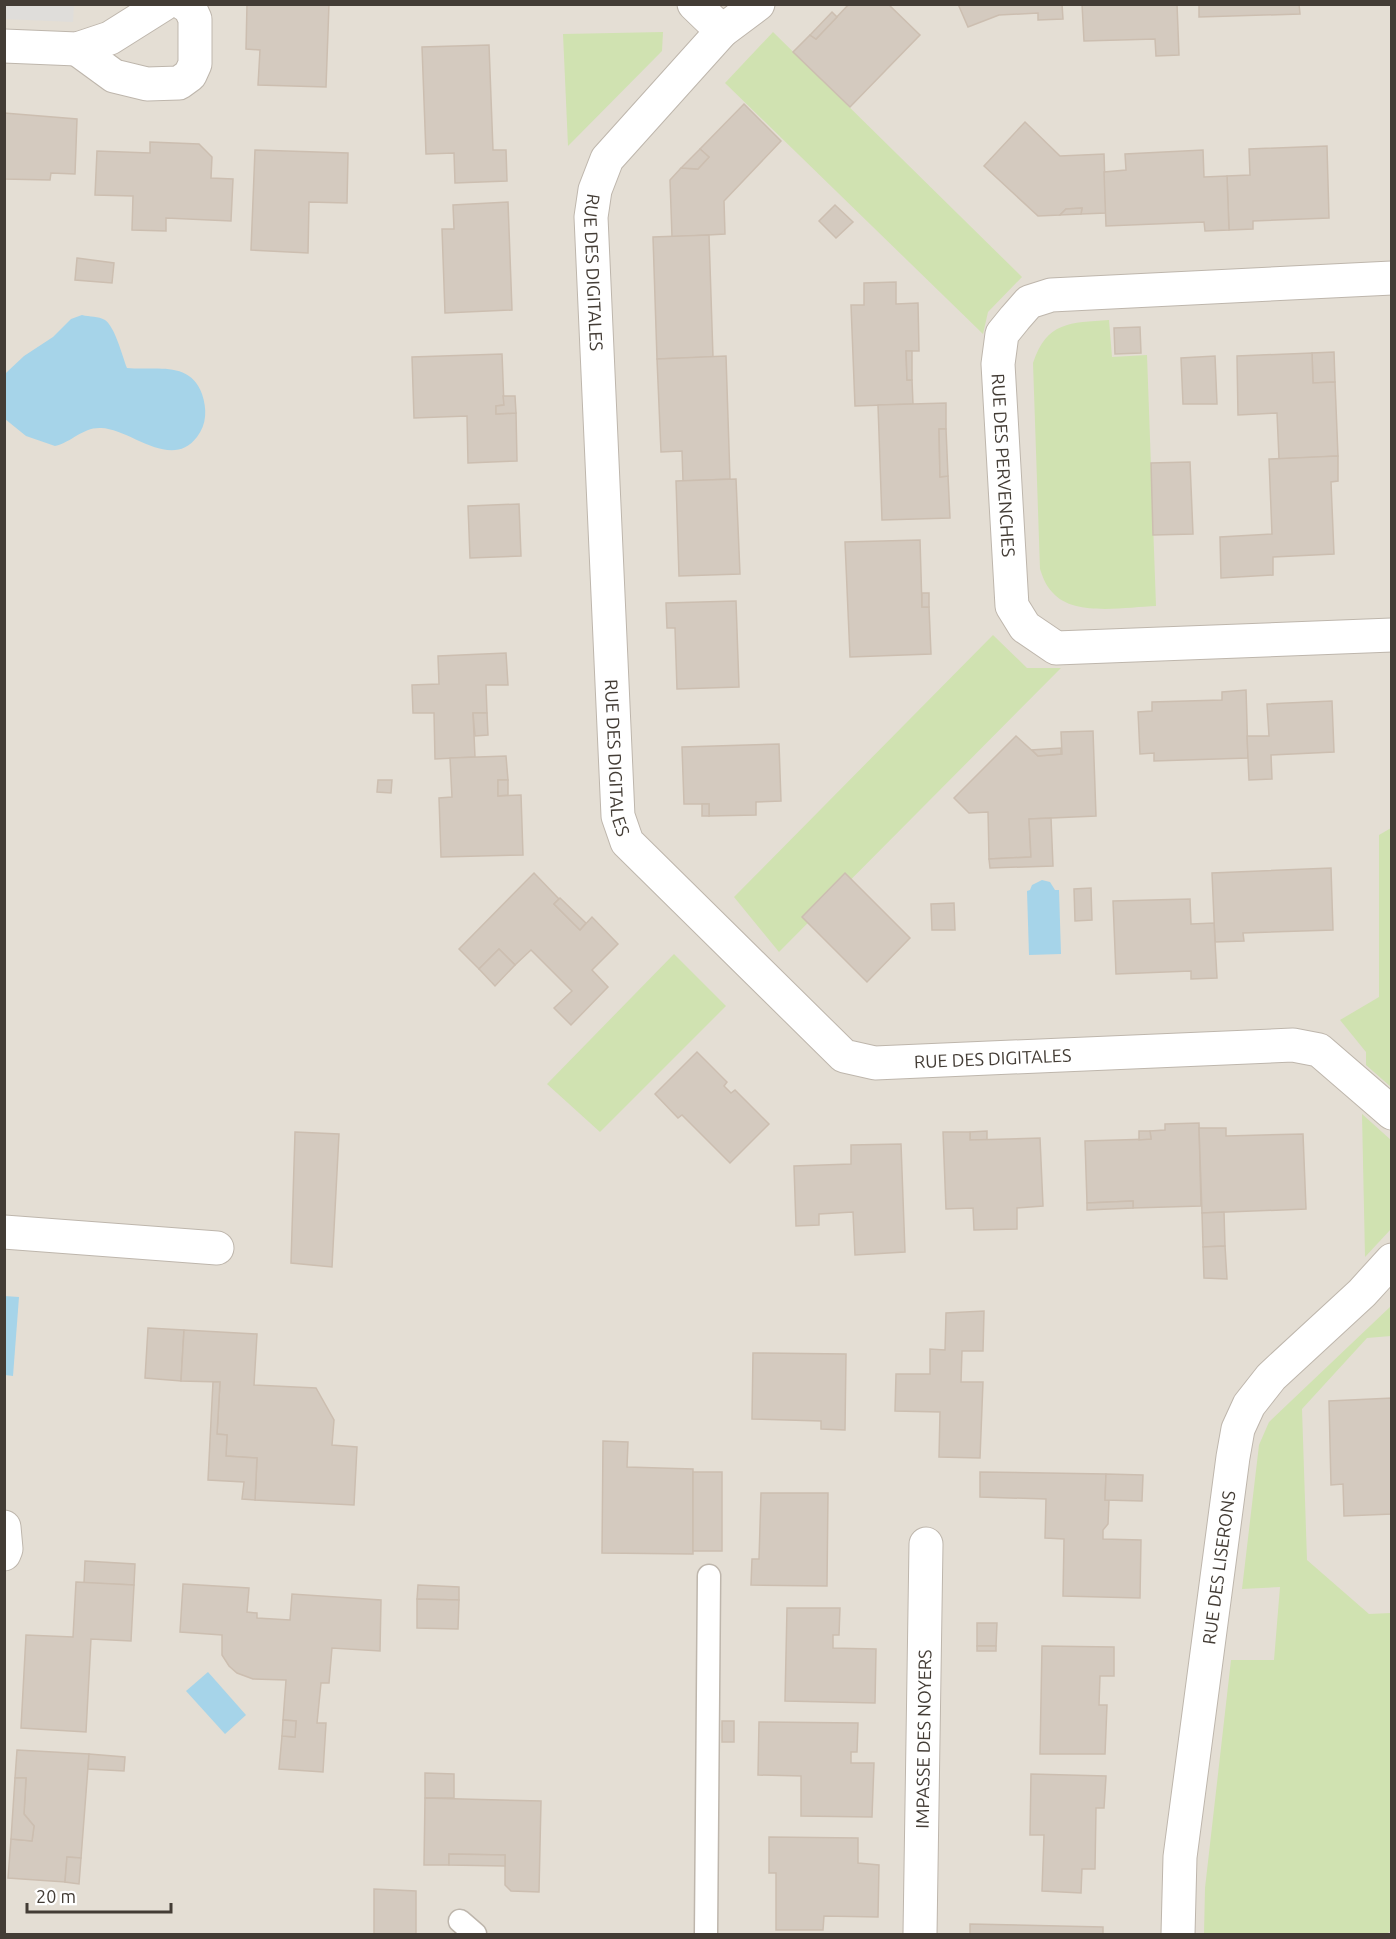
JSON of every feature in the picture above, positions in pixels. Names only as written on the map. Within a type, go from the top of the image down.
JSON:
[{"type":"street","points":[[4,46],[77,49],[110,38],[164,4]]},
{"type":"street","points":[[77,49],[114,76],[147,84],[179,82],[190,75],[195,64],[195,19],[190,8],[184,4]]},
{"type":"street","points":[[694,4],[723,32]]},
{"type":"street","name":"RUE DES DIGITALES","points":[[758,4],[723,32],[607,159],[595,190],[591,217],[618,816],[627,842],[844,1056],[875,1063],[1293,1046],[1319,1050],[1392,1113]]},
{"type":"street","name":"RUE DES PERVENCHES","points":[[1392,278],[1051,295],[1029,302],[1002,334],[998,364],[1012,606],[1024,627],[1031,632],[1056,648],[1392,634]]},
{"type":"street","points":[[4,1232],[217,1248]]},
{"type":"street","name":"RUE DES LISERONS","points":[[1178,1935],[1180,1857],[1238,1429],[1249,1405],[1271,1377],[1362,1293],[1392,1260]]},
{"type":"street","points":[[4,1527],[4,1554]]},
{"type":"street","name":"IMPASSE DES NOYERS","points":[[920,1935],[926,1544]]},
{"type":"lane","points":[[706,1935],[709,1576]]},
{"type":"shaded area","points":[[5,4],[74,5],[73,22],[5,19]]},
{"type":"shaded area","points":[[5,5],[1391,5],[1391,1934],[5,1934]]},
{"type":"green space","points":[[663,32],[662,51],[568,146],[563,34]]},
{"type":"green space","points":[[773,32],[1022,277],[988,312],[983,334],[725,83]]},
{"type":"green space","points":[[1109,320],[1112,357],[1147,355],[1156,606],[1101,609],[1074,605],[1062,600],[1048,588],[1040,569],[1033,363],[1045,339],[1053,332],[1072,324]]},
{"type":"green space","points":[[993,635],[1027,668],[1061,668],[779,952],[734,897]]},
{"type":"green space","points":[[1391,828],[1391,1087],[1366,1065],[1366,1052],[1340,1020],[1379,997],[1379,835]]},
{"type":"green space","points":[[674,954],[726,1006],[600,1132],[547,1084]]},
{"type":"green space","points":[[1362,1114],[1392,1141],[1391,1229],[1365,1257]]},
{"type":"green space","points":[[1391,1306],[1391,1336],[1367,1338],[1302,1409],[1307,1560],[1369,1614],[1391,1613],[1391,1931],[1386,1934],[1204,1934],[1205,1888],[1231,1660],[1274,1660],[1280,1587],[1242,1589],[1259,1445],[1269,1422]]},
{"type":"water","points":[[82,315],[100,318],[109,324],[127,368],[170,369],[189,376],[196,383],[204,400],[204,422],[197,437],[187,446],[175,450],[163,449],[150,446],[113,430],[95,428],[55,446],[26,436],[5,419],[4,375],[24,356],[53,337],[71,319]]},
{"type":"water","points":[[1042,880],[1050,882],[1055,890],[1059,890],[1061,954],[1029,955],[1027,891],[1032,885]]},
{"type":"water","points":[[4,1296],[19,1297],[13,1376],[5,1375]]},
{"type":"water","points":[[208,1672],[246,1715],[225,1734],[186,1691]]},
{"type":"building","points":[[247,4],[329,4],[326,87],[258,85],[260,50],[246,49]]},
{"type":"building","points":[[849,4],[888,4],[920,35],[850,107],[793,52],[810,35],[816,39]]},
{"type":"building","points":[[958,4],[1062,4],[1063,19],[1038,20],[1038,13],[999,15],[968,27]]},
{"type":"building","points":[[1082,4],[1177,4],[1179,55],[1156,56],[1155,39],[1084,41]]},
{"type":"building","points":[[1199,4],[1299,4],[1300,14],[1199,17]]},
{"type":"building","points":[[832,12],[837,17],[816,39],[810,35]]},
{"type":"building","points":[[489,45],[493,150],[506,150],[507,181],[455,183],[454,153],[426,154],[422,47]]},
{"type":"building","points":[[744,104],[781,141],[724,201],[725,234],[672,237],[670,180],[681,168],[698,169],[709,157],[700,149]]},
{"type":"building","points":[[4,113],[77,119],[75,174],[51,173],[50,180],[4,179]]},
{"type":"building","points":[[1025,122],[1060,156],[1104,154],[1106,213],[1081,214],[1082,208],[1066,209],[1060,215],[1038,216],[984,166]]},
{"type":"building","points":[[150,142],[199,144],[212,157],[211,178],[233,179],[231,221],[166,218],[166,231],[132,230],[133,196],[95,195],[97,151],[150,153]]},
{"type":"building","points":[[1327,146],[1329,218],[1253,221],[1253,229],[1229,230],[1227,176],[1250,175],[1249,149]]},
{"type":"building","points":[[700,149],[709,157],[698,169],[681,168]]},
{"type":"building","points":[[255,150],[348,153],[347,203],[309,202],[308,253],[251,250]]},
{"type":"building","points":[[1203,150],[1204,177],[1227,176],[1229,230],[1205,231],[1204,222],[1106,226],[1104,172],[1126,170],[1125,154]]},
{"type":"building","points":[[508,202],[512,310],[445,313],[442,229],[454,229],[453,205]]},
{"type":"building","points":[[835,205],[853,222],[836,238],[819,221]]},
{"type":"building","points":[[1082,208],[1081,214],[1060,215],[1066,209]]},
{"type":"building","points":[[709,235],[713,357],[657,359],[653,237]]},
{"type":"building","points":[[77,258],[114,263],[112,283],[75,280]]},
{"type":"building","points":[[896,282],[896,304],[918,303],[919,351],[906,351],[907,380],[912,380],[913,404],[855,406],[851,305],[864,305],[864,283]]},
{"type":"building","points":[[1140,327],[1141,353],[1115,354],[1114,328]]},
{"type":"building","points":[[906,351],[912,351],[912,380],[907,380]]},
{"type":"building","points":[[1334,352],[1335,382],[1313,383],[1312,353]]},
{"type":"building","points":[[1312,353],[1313,383],[1335,382],[1338,456],[1279,459],[1277,413],[1238,415],[1237,356]]},
{"type":"building","points":[[502,354],[504,405],[496,406],[496,414],[516,413],[517,461],[468,463],[467,416],[414,418],[412,357]]},
{"type":"building","points":[[726,356],[730,479],[683,481],[682,451],[661,452],[657,359]]},
{"type":"building","points":[[1215,356],[1217,404],[1183,404],[1181,358]]},
{"type":"building","points":[[503,396],[515,396],[516,413],[496,414],[496,406],[504,405]]},
{"type":"building","points":[[946,403],[946,429],[939,429],[940,477],[948,476],[950,518],[882,520],[878,405]]},
{"type":"building","points":[[939,429],[946,429],[948,476],[940,477]]},
{"type":"building","points":[[1338,456],[1338,481],[1331,482],[1334,554],[1273,557],[1273,575],[1221,578],[1220,537],[1272,534],[1269,459]]},
{"type":"building","points":[[1190,462],[1193,534],[1153,535],[1151,463]]},
{"type":"building","points":[[736,479],[740,574],[679,576],[676,481]]},
{"type":"building","points":[[519,504],[521,556],[470,558],[468,506]]},
{"type":"building","points":[[920,540],[922,607],[929,607],[931,654],[850,657],[845,542]]},
{"type":"building","points":[[922,593],[929,593],[929,607],[922,607]]},
{"type":"building","points":[[736,601],[739,687],[677,689],[675,628],[667,628],[666,603]]},
{"type":"building","points":[[506,653],[508,685],[486,685],[487,713],[473,713],[475,757],[435,759],[434,713],[413,713],[412,685],[439,684],[438,656]]},
{"type":"building","points":[[1246,690],[1248,758],[1154,761],[1154,753],[1140,754],[1138,712],[1152,711],[1152,702],[1222,700],[1222,692]]},
{"type":"building","points":[[1332,701],[1334,752],[1271,755],[1272,779],[1249,780],[1247,736],[1269,736],[1267,704]]},
{"type":"building","points":[[473,713],[487,713],[488,735],[475,736]]},
{"type":"building","points":[[1093,731],[1096,816],[1029,819],[1031,857],[989,859],[988,812],[969,813],[954,798],[1016,736],[1038,756],[1062,754],[1061,732]]},
{"type":"building","points":[[779,744],[781,801],[756,802],[756,815],[709,816],[709,804],[684,804],[682,747]]},
{"type":"building","points":[[1061,748],[1061,754],[1038,756],[1032,750]]},
{"type":"building","points":[[506,756],[508,780],[498,780],[498,796],[521,795],[523,855],[441,857],[439,798],[452,797],[450,758]]},
{"type":"building","points":[[378,780],[392,780],[391,793],[377,792]]},
{"type":"building","points":[[498,780],[508,780],[508,795],[498,796]]},
{"type":"building","points":[[702,804],[709,804],[709,816],[702,816]]},
{"type":"building","points":[[1051,818],[1053,866],[990,868],[989,859],[1031,857],[1029,819]]},
{"type":"building","points":[[1331,868],[1333,930],[1243,933],[1244,941],[1215,942],[1212,873]]},
{"type":"building","points":[[534,873],[559,899],[554,904],[580,930],[592,917],[618,944],[592,970],[608,987],[571,1025],[554,1008],[572,991],[531,950],[515,965],[499,949],[479,969],[459,949]]},
{"type":"building","points":[[845,873],[910,938],[867,982],[802,917]]},
{"type":"building","points":[[1091,888],[1092,920],[1075,921],[1074,889]]},
{"type":"building","points":[[560,898],[586,923],[580,930],[554,904]]},
{"type":"building","points":[[1190,899],[1191,924],[1214,923],[1217,978],[1191,979],[1191,971],[1116,974],[1113,901]]},
{"type":"building","points":[[954,903],[955,930],[932,930],[931,904]]},
{"type":"building","points":[[499,949],[515,965],[495,986],[479,969]]},
{"type":"building","points":[[697,1052],[727,1082],[724,1086],[731,1093],[735,1090],[769,1124],[730,1163],[682,1115],[678,1118],[655,1094]]},
{"type":"building","points":[[1199,1123],[1201,1206],[1133,1208],[1133,1201],[1087,1203],[1085,1141],[1151,1139],[1150,1131],[1165,1130],[1165,1124]]},
{"type":"building","points":[[1199,1128],[1226,1128],[1226,1136],[1303,1134],[1306,1209],[1202,1213]]},
{"type":"building","points":[[987,1131],[987,1140],[970,1140],[970,1132]]},
{"type":"building","points":[[1139,1131],[1150,1131],[1151,1139],[1139,1140]]},
{"type":"building","points":[[295,1132],[339,1134],[332,1267],[291,1263]]},
{"type":"building","points":[[943,1132],[970,1132],[970,1140],[1040,1138],[1043,1206],[1017,1208],[1017,1229],[974,1230],[973,1208],[946,1209]]},
{"type":"building","points":[[901,1144],[905,1252],[855,1255],[853,1212],[819,1214],[819,1225],[796,1226],[794,1166],[851,1164],[851,1145]]},
{"type":"building","points":[[1133,1201],[1133,1208],[1087,1210],[1087,1203]]},
{"type":"building","points":[[1224,1212],[1225,1246],[1203,1247],[1202,1213]]},
{"type":"building","points":[[1225,1246],[1227,1279],[1204,1278],[1203,1247]]},
{"type":"building","points":[[984,1311],[983,1351],[962,1351],[961,1382],[983,1382],[980,1458],[939,1457],[940,1412],[895,1411],[896,1374],[930,1374],[930,1349],[945,1350],[946,1313]]},
{"type":"building","points":[[148,1328],[184,1330],[181,1381],[145,1378]]},
{"type":"building","points":[[184,1330],[257,1334],[254,1385],[316,1388],[334,1420],[332,1445],[357,1447],[354,1505],[255,1500],[257,1458],[226,1456],[227,1435],[217,1434],[220,1382],[181,1381]]},
{"type":"building","points":[[753,1353],[846,1354],[845,1430],[821,1429],[821,1421],[752,1419]]},
{"type":"building","points":[[213,1382],[220,1382],[217,1434],[227,1435],[226,1456],[257,1458],[255,1500],[242,1499],[244,1482],[208,1480]]},
{"type":"building","points":[[1392,1398],[1392,1514],[1344,1516],[1343,1484],[1331,1485],[1329,1401]]},
{"type":"building","points":[[603,1441],[628,1442],[627,1467],[693,1469],[693,1554],[602,1553]]},
{"type":"building","points":[[693,1472],[722,1472],[722,1551],[693,1551]]},
{"type":"building","points":[[980,1472],[1106,1474],[1105,1500],[1109,1500],[1108,1524],[1103,1530],[1103,1539],[1141,1540],[1140,1598],[1063,1596],[1064,1539],[1045,1538],[1046,1499],[980,1497]]},
{"type":"building","points":[[1106,1474],[1143,1475],[1142,1501],[1105,1500]]},
{"type":"building","points":[[761,1493],[828,1493],[827,1586],[751,1585],[752,1559],[759,1559]]},
{"type":"building","points":[[85,1561],[135,1564],[134,1585],[84,1583]]},
{"type":"building","points":[[76,1582],[134,1585],[131,1641],[91,1639],[86,1732],[21,1728],[26,1635],[73,1637]]},
{"type":"building","points":[[183,1584],[249,1588],[247,1612],[257,1613],[257,1618],[290,1620],[292,1594],[381,1600],[380,1651],[332,1648],[329,1683],[321,1683],[317,1723],[326,1723],[323,1772],[279,1769],[282,1736],[295,1737],[296,1721],[283,1720],[286,1680],[253,1679],[237,1673],[222,1655],[222,1635],[180,1632]]},
{"type":"building","points":[[418,1585],[459,1587],[459,1600],[417,1599]]},
{"type":"building","points":[[417,1599],[459,1600],[458,1629],[417,1628]]},
{"type":"building","points":[[787,1608],[840,1608],[839,1635],[833,1635],[833,1648],[876,1649],[875,1703],[785,1701]]},
{"type":"building","points":[[977,1623],[997,1623],[996,1646],[977,1646]]},
{"type":"building","points":[[977,1646],[996,1646],[996,1651],[977,1651]]},
{"type":"building","points":[[1042,1646],[1114,1647],[1114,1676],[1100,1676],[1099,1705],[1107,1705],[1105,1754],[1040,1754]]},
{"type":"building","points":[[283,1720],[296,1721],[295,1737],[282,1736]]},
{"type":"building","points":[[722,1721],[734,1721],[734,1742],[722,1742]]},
{"type":"building","points":[[759,1722],[858,1723],[857,1752],[851,1752],[851,1763],[874,1763],[872,1817],[801,1816],[801,1776],[758,1775]]},
{"type":"building","points":[[17,1750],[89,1754],[81,1858],[67,1857],[65,1882],[8,1878],[11,1839],[32,1841],[34,1826],[24,1814],[26,1778],[15,1778]]},
{"type":"building","points":[[89,1754],[125,1757],[124,1771],[88,1769]]},
{"type":"building","points":[[425,1773],[454,1774],[454,1798],[425,1798]]},
{"type":"building","points":[[1031,1774],[1106,1776],[1104,1808],[1096,1808],[1095,1869],[1082,1869],[1081,1893],[1042,1891],[1044,1835],[1030,1835]]},
{"type":"building","points":[[15,1778],[26,1778],[24,1814],[34,1826],[32,1841],[11,1839]]},
{"type":"building","points":[[425,1798],[541,1801],[539,1892],[511,1891],[505,1885],[505,1855],[449,1854],[449,1865],[424,1865]]},
{"type":"building","points":[[769,1837],[858,1838],[858,1863],[879,1865],[878,1917],[824,1916],[823,1930],[776,1930],[776,1873],[769,1873]]},
{"type":"building","points":[[449,1854],[505,1855],[505,1866],[449,1865]]},
{"type":"building","points":[[67,1857],[81,1858],[79,1884],[65,1882]]},
{"type":"building","points":[[374,1889],[416,1891],[416,1934],[374,1934]]},
{"type":"building","points":[[970,1924],[1103,1927],[1103,1934],[970,1934]]}]
